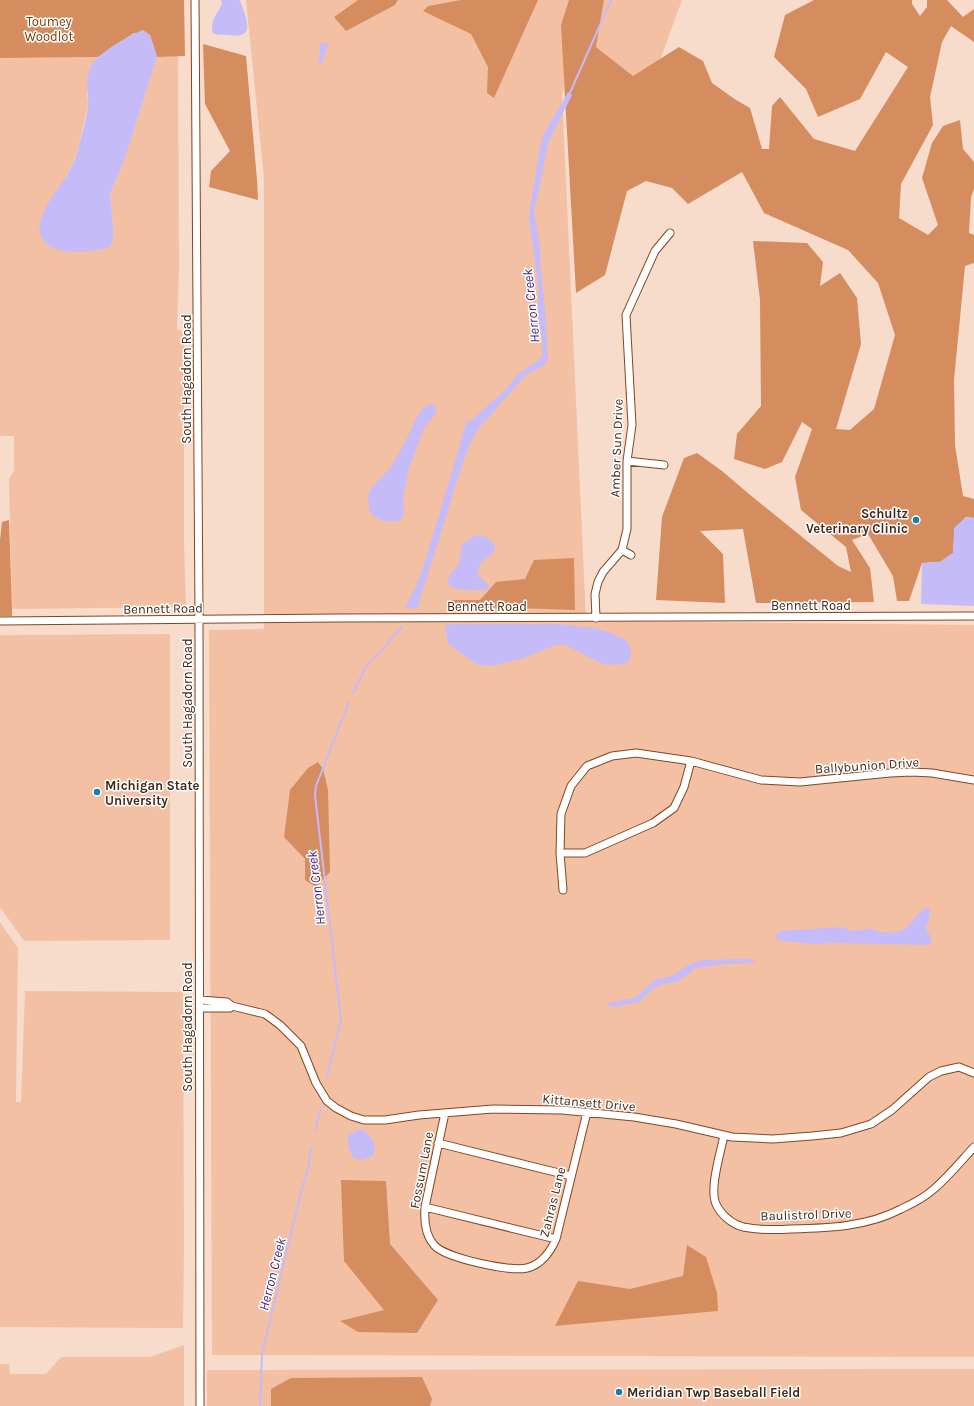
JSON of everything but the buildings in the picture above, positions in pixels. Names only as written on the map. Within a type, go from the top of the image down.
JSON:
[{"type":"street","name":"South Hagadorn Road","points":[[195,0],[199,619],[200,1406]]},
{"type":"street","name":"Amber Sun Drive","points":[[596,618],[595,594],[598,582],[603,572],[622,550],[627,529],[627,461],[632,425],[626,315],[655,250],[670,233]]},
{"type":"street","points":[[627,461],[664,465]]},
{"type":"street","points":[[622,550],[631,555]]},
{"type":"street","name":"Bennett Road","points":[[0,621],[974,616]]},
{"type":"street","name":"Ballybunion Drive","points":[[563,890],[560,853],[560,814],[571,786],[587,766],[612,756],[636,753],[691,761],[761,780],[800,782],[912,772],[932,773],[974,780]]},
{"type":"street","points":[[560,853],[585,853],[653,823],[674,808],[684,787],[691,761]]},
{"type":"street","name":"Kittansett Drive","points":[[200,1000],[227,1002],[232,1006],[265,1014],[280,1025],[301,1046],[316,1083],[327,1101],[336,1108],[364,1120],[385,1120],[419,1115],[493,1109],[562,1110],[634,1117],[676,1124],[724,1136],[773,1139],[841,1134],[871,1124],[892,1110],[929,1077],[941,1071],[959,1067],[974,1073]]},
{"type":"street","name":"Kittansett Drive","points":[[200,1008],[230,1008],[232,1006]]},
{"type":"street","name":"Zahras Lane","points":[[510,1270],[528,1268],[538,1263],[552,1248],[556,1238],[587,1112]]},
{"type":"street","name":"Fossum Lane","points":[[445,1113],[425,1207],[424,1217],[428,1236],[434,1246],[450,1256],[510,1270]]},
{"type":"street","name":"Baulistrol Drive","points":[[724,1136],[718,1162],[715,1185],[716,1203],[723,1214],[730,1221],[742,1227],[778,1230],[835,1227],[859,1224],[900,1210],[933,1190],[974,1147]]},
{"type":"street","points":[[438,1143],[571,1176]]},
{"type":"street","points":[[425,1207],[556,1238]]},
{"type":"shaded area","points":[[221,0],[240,1],[247,20],[246,31],[243,34],[238,36],[219,35],[213,33],[212,25],[214,17],[222,4]]},
{"type":"shaded area","points":[[246,0],[588,0],[562,94],[586,621],[974,625],[974,1357],[212,1355],[209,630],[264,629],[264,178]]},
{"type":"shaded area","points":[[604,0],[682,0],[660,60],[633,76],[596,47]]},
{"type":"shaded area","points":[[143,30],[150,35],[157,57],[125,158],[110,194],[114,236],[110,247],[78,252],[59,250],[47,244],[42,238],[40,221],[44,211],[68,173],[76,156],[87,110],[87,80],[89,71],[95,61],[107,50],[122,40]]},
{"type":"shaded area","points":[[321,43],[328,45],[322,64],[318,61],[320,53],[319,46]]},
{"type":"shaded area","points":[[178,56],[179,267],[177,329],[184,333],[184,541],[186,607],[12,609],[9,479],[14,471],[14,436],[0,436],[0,58],[98,57],[91,66],[87,93],[88,104],[79,146],[72,166],[50,201],[65,251],[101,250],[114,236],[110,194],[125,158],[157,57]]},
{"type":"shaded area","points":[[568,92],[572,95],[548,143],[534,210],[540,247],[548,358],[545,365],[526,375],[482,424],[472,439],[463,462],[417,609],[405,607],[415,588],[424,564],[467,422],[473,419],[504,391],[519,373],[539,360],[542,355],[542,340],[538,318],[538,285],[529,213],[541,143],[545,132]]},
{"type":"shaded area","points":[[429,404],[435,405],[436,411],[435,415],[425,426],[409,468],[403,499],[404,515],[401,520],[394,522],[378,519],[372,515],[369,510],[368,500],[370,490],[391,466],[418,415]]},
{"type":"shaded area","points":[[966,517],[974,518],[974,606],[921,604],[922,563],[940,562],[953,553],[954,528]]},
{"type":"shaded area","points":[[475,535],[487,537],[495,545],[494,552],[483,561],[478,570],[478,575],[488,584],[489,589],[470,590],[452,587],[448,582],[448,579],[450,574],[456,568],[462,545]]},
{"type":"shaded area","points":[[558,624],[594,628],[609,632],[626,640],[630,646],[631,657],[629,661],[624,664],[607,665],[600,663],[566,645],[555,645],[524,658],[492,666],[485,666],[474,663],[448,643],[445,628],[447,625]]},
{"type":"shaded area","points":[[170,634],[170,940],[24,941],[0,907],[0,635]]},
{"type":"shaded area","points":[[925,908],[930,909],[929,921],[926,927],[931,937],[931,945],[811,944],[778,940],[775,937],[780,931],[843,927],[850,931],[871,929],[879,932],[890,933],[900,931],[907,927]]},
{"type":"shaded area","points":[[0,922],[18,948],[16,1102],[21,1102],[25,991],[183,992],[183,1328],[0,1327]]},
{"type":"shaded area","points":[[755,959],[753,963],[726,964],[695,968],[689,974],[676,982],[662,984],[654,988],[639,1002],[619,1006],[607,1006],[609,1003],[636,997],[656,979],[670,977],[690,964],[704,960]]},
{"type":"shaded area","points":[[361,1129],[371,1137],[374,1144],[373,1156],[362,1160],[354,1158],[348,1147],[348,1135]]},
{"type":"shaded area","points":[[184,1345],[184,1406],[0,1406],[0,1364],[9,1364],[10,1374],[46,1374],[61,1357],[150,1357]]},
{"type":"shaded area","points":[[974,1369],[974,1406],[207,1406],[207,1370]]},
{"type":"green space","name":"Toumey Woodlot","points":[[0,0],[184,0],[185,56],[157,57],[150,35],[134,33],[98,57],[0,58]]},
{"type":"green space","points":[[358,0],[398,0],[395,5],[346,31],[334,17]]},
{"type":"green space","points":[[461,0],[538,0],[494,98],[487,93],[488,67],[471,34],[423,11],[428,6]]},
{"type":"green space","points":[[569,0],[604,0],[596,47],[633,76],[679,47],[703,61],[712,83],[750,108],[762,149],[769,149],[772,106],[780,97],[814,139],[855,151],[908,67],[886,52],[860,99],[818,117],[806,89],[774,57],[785,15],[814,0],[912,0],[912,4],[920,16],[927,7],[927,0],[947,0],[963,17],[974,9],[974,42],[951,26],[942,42],[930,97],[933,125],[901,184],[899,218],[928,235],[938,225],[922,178],[932,143],[943,126],[960,120],[963,149],[974,162],[974,189],[971,197],[969,233],[974,235],[974,263],[965,266],[954,380],[955,445],[963,496],[974,499],[974,518],[966,517],[954,541],[953,553],[940,562],[922,563],[909,601],[897,601],[893,576],[868,534],[852,540],[870,568],[874,602],[756,603],[743,529],[700,531],[723,554],[725,603],[656,600],[662,517],[684,458],[697,453],[722,471],[838,566],[851,572],[846,547],[801,510],[795,477],[812,429],[802,422],[782,462],[765,469],[734,459],[737,434],[761,406],[760,300],[753,241],[807,243],[823,262],[820,286],[840,273],[857,298],[861,344],[836,429],[850,430],[874,409],[895,335],[878,283],[848,250],[764,213],[742,172],[688,204],[672,188],[646,181],[627,191],[605,275],[576,293],[561,25]]},
{"type":"green space","points":[[203,44],[246,56],[258,200],[209,187],[211,171],[230,151],[205,104]]},
{"type":"green space","points":[[9,520],[12,616],[0,616],[0,540],[2,522]]},
{"type":"green space","points":[[574,558],[575,610],[450,606],[451,600],[480,600],[496,582],[525,579],[534,560]]},
{"type":"green space","points":[[318,762],[323,769],[328,790],[330,872],[316,887],[305,880],[305,859],[284,837],[290,790],[308,768]]},
{"type":"green space","points":[[341,1180],[386,1181],[390,1244],[438,1300],[417,1333],[358,1332],[340,1321],[384,1310],[344,1261]]},
{"type":"green space","points":[[687,1245],[706,1257],[717,1293],[718,1311],[555,1326],[578,1281],[630,1289],[683,1276]]},
{"type":"green space","points":[[422,1377],[432,1399],[430,1406],[271,1406],[271,1389],[291,1378]]},
{"type":"waterway","name":"Herron Creek","points":[[569,95],[611,0]]},
{"type":"waterway","name":"Herron Creek","points":[[353,693],[366,666],[384,648],[402,626]]},
{"type":"waterway","name":"Herron Creek","points":[[327,1077],[341,1020],[315,795],[316,786],[349,702]]},
{"type":"waterway","name":"Herron Creek","points":[[315,1130],[321,1108]]},
{"type":"waterway","name":"Herron Creek","points":[[260,1406],[262,1354],[302,1188],[308,1170],[311,1147]]},
{"type":"place","name":"Schultz Veterinary Clinic","points":[[916,520]]},
{"type":"place","name":"Michigan State University","points":[[97,792]]},
{"type":"place","name":"Meridian Twp Baseball Field","points":[[619,1392]]}]
